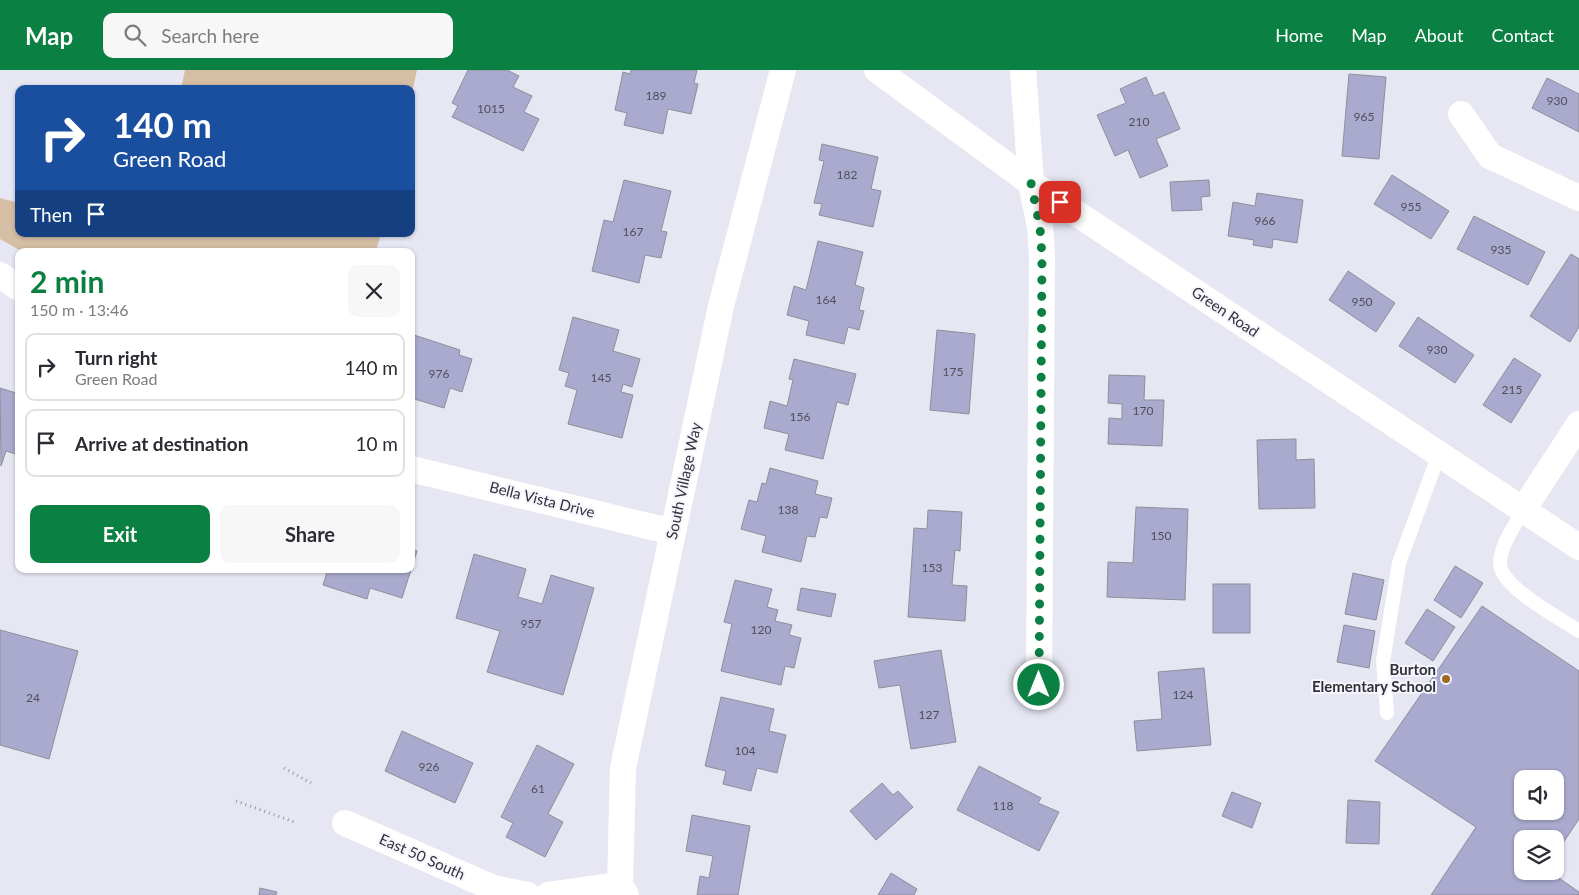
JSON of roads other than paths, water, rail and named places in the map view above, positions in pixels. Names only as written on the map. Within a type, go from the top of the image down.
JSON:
[{"type":"street","name":"South Village Way","points":[[623,890],[623,768],[721,306],[782,70]]},
{"type":"street","name":"Green Road","points":[[876,70],[1031,183],[1579,547]]},
{"type":"street","points":[[1023,70],[1031,183],[1040,227],[1042,256],[1039,685]]},
{"type":"street","points":[[1462,114],[1490,156],[1579,198]]},
{"type":"street","points":[[0,275],[15,285]]},
{"type":"street","points":[[1523,510],[1579,424]]},
{"type":"street","name":"Bella Vista Drive","points":[[415,470],[673,532]]},
{"type":"street","name":"East 50 South","points":[[345,823],[493,888],[528,895]]},
{"type":"street","points":[[548,895],[623,890]]},
{"type":"lane","points":[[1387,713],[1384,661],[1399,563],[1439,454]]},
{"type":"lane","points":[[1523,510],[1501,552],[1499,565],[1504,576],[1514,588],[1579,631]]},
{"type":"place","name":"Burton Elementary School","points":[[1446,679]]}]
